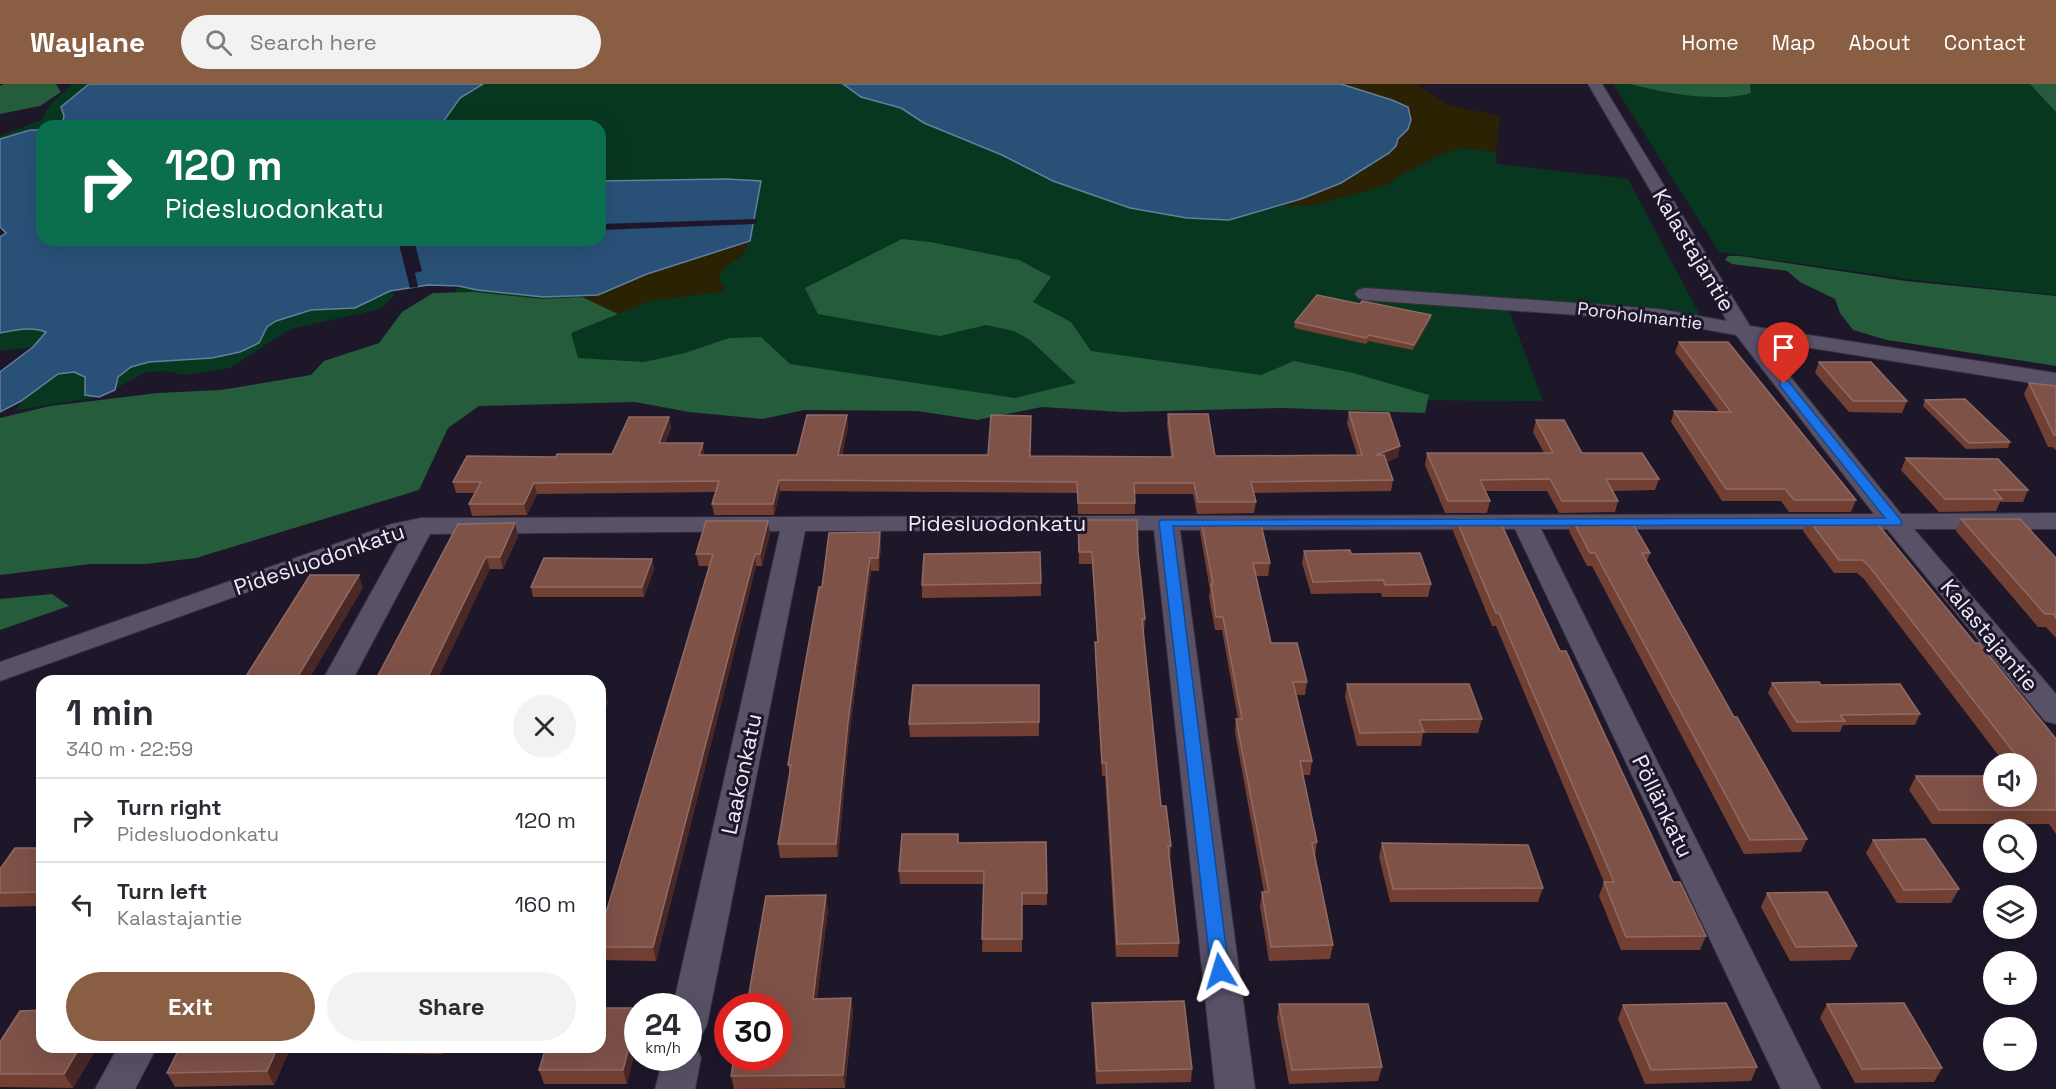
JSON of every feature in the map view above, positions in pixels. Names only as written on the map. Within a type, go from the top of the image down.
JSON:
[{"type":"street","name":"Kalastajantie","points":[[1595,84],[1743,330],[1895,522],[2056,714]]},
{"type":"street","name":"Poroholmantie","points":[[1365,294],[1659,315],[2056,380]]},
{"type":"street","name":"Pidesluodonkatu","points":[[0,672],[401,528],[421,526],[794,523],[2056,521]]},
{"type":"street","points":[[1166,522],[1234,1089]]},
{"type":"street","name":"Laakonkatu","points":[[695,993],[794,523]]},
{"type":"street","name":"Pöllänkatu","points":[[1525,523],[1801,1089]]},
{"type":"street","points":[[340,675],[421,526]]},
{"type":"street","points":[[115,1089],[135,1053]]},
{"type":"street","points":[[675,1089],[679,1071]]},
{"type":"green space","points":[[4,84],[56,84],[61,92],[40,106],[0,114],[0,86]]},
{"type":"green space","points":[[72,84],[101,84],[71,120],[41,120],[49,106]]},
{"type":"green space","points":[[483,84],[843,84],[861,97],[901,108],[924,123],[1002,155],[1053,181],[1130,208],[1187,218],[1229,220],[1389,153],[1462,148],[1496,152],[1497,164],[1628,179],[1704,323],[1507,305],[1543,401],[387,394],[459,286],[543,297],[598,295],[727,179],[606,181],[606,120],[444,120],[460,98]]},
{"type":"green space","points":[[1613,84],[2056,84],[2056,295],[1907,279],[1719,252]]},
{"type":"green space","points":[[1630,84],[1750,84],[1751,93],[1738,96],[1707,97],[1658,91]]},
{"type":"green space","points":[[2030,84],[2056,84],[2056,112]]},
{"type":"green space","points":[[36,122],[36,134],[0,141],[0,136]]},
{"type":"green space","points":[[902,239],[930,242],[1019,260],[1051,277],[1033,302],[1071,322],[1091,351],[1261,375],[1294,361],[1353,373],[1429,395],[1425,413],[1282,408],[1122,412],[1042,407],[977,420],[917,411],[804,410],[763,419],[689,412],[635,402],[479,406],[448,428],[419,490],[196,558],[146,564],[90,564],[0,575],[0,418],[50,406],[158,393],[221,390],[311,375],[324,361],[379,343],[402,312],[433,293],[474,292],[542,299],[586,297],[618,314],[571,333],[578,358],[644,362],[685,353],[729,338],[761,337],[790,364],[1015,398],[1076,383],[1030,340],[1014,331],[986,325],[940,336],[818,314],[805,288]]},
{"type":"green space","points":[[0,254],[97,304],[33,347],[0,351]]},
{"type":"green space","points":[[1728,256],[1906,281],[2056,296],[2056,366],[1887,340],[1853,330],[1840,313],[1835,299],[1800,282],[1787,271],[1732,264],[1725,260]]},
{"type":"green space","points":[[390,291],[395,295],[380,309],[290,329],[230,368],[185,375],[164,371],[146,372],[99,397],[16,410],[34,385],[71,355]]},
{"type":"green space","points":[[52,594],[69,606],[0,630],[0,599]]},
{"type":"sand","points":[[1341,84],[1417,84],[1448,105],[1500,116],[1496,152],[1462,148],[1442,154],[1402,174],[1387,185],[1311,206],[1281,205],[1323,191],[1363,171],[1390,152],[1408,129],[1392,100]]},
{"type":"sand","points":[[750,241],[743,254],[722,271],[718,278],[725,287],[721,292],[649,301],[618,314],[580,296],[607,291],[672,265]]},
{"type":"water","points":[[89,84],[483,84],[460,98],[444,120],[63,120],[61,107]]},
{"type":"water","points":[[843,84],[1341,84],[1408,107],[1411,120],[1408,129],[1389,153],[1341,183],[1301,199],[1229,220],[1187,218],[1130,208],[1053,181],[1002,155],[924,123],[901,108],[861,97]]},
{"type":"water","points":[[36,130],[36,246],[606,246],[606,181],[727,179],[761,181],[750,241],[647,274],[598,295],[543,297],[459,286],[428,285],[390,291],[355,308],[311,310],[276,321],[267,327],[259,343],[240,352],[212,358],[149,362],[131,367],[118,377],[115,390],[99,397],[85,395],[85,377],[74,372],[58,374],[21,401],[0,412],[0,372],[33,347],[46,332],[29,329],[0,333],[0,237],[6,233],[0,227],[0,139]]},
{"type":"pier","points":[[757,219],[756,224],[606,230],[606,224]]},
{"type":"pier","points":[[400,246],[416,246],[422,271],[415,273],[418,287],[410,288]]},
{"type":"building","points":[[1317,295],[1360,304],[1362,301],[1431,315],[1414,345],[1369,335],[1366,338],[1295,322]]},
{"type":"building","points":[[1679,342],[1728,342],[1856,500],[1794,500],[1785,489],[1726,489],[1674,411],[1731,412]]},
{"type":"building","points":[[1819,362],[1871,362],[1907,401],[1853,401]]},
{"type":"building","points":[[2029,383],[2056,386],[2056,435],[2054,435]]},
{"type":"building","points":[[1965,399],[2010,442],[1969,443],[1925,400]]},
{"type":"building","points":[[1349,412],[1389,413],[1400,446],[1376,455],[1384,455],[1393,480],[1251,482],[1256,502],[1198,502],[1194,483],[1134,483],[1135,503],[1078,503],[1077,482],[779,480],[773,504],[712,504],[719,481],[534,483],[524,504],[469,504],[481,482],[453,482],[467,456],[556,457],[557,454],[612,454],[629,417],[669,417],[659,443],[703,443],[699,455],[797,455],[807,415],[847,415],[838,455],[988,455],[991,415],[1031,416],[1030,456],[1173,457],[1168,414],[1208,414],[1215,456],[1362,455]]},
{"type":"building","points":[[1536,420],[1564,420],[1582,453],[1642,453],[1659,479],[1606,479],[1618,501],[1562,501],[1550,479],[1480,480],[1490,501],[1448,501],[1427,453],[1553,453]]},
{"type":"building","points":[[1906,458],[1998,459],[2028,490],[1994,490],[2002,499],[1945,499]]},
{"type":"building","points":[[1456,519],[1499,519],[1560,651],[1566,651],[1673,882],[1680,882],[1706,936],[1626,937],[1604,882],[1614,882],[1499,613],[1496,613]]},
{"type":"building","points":[[1572,519],[1630,519],[1650,553],[1642,553],[1734,717],[1737,717],[1807,839],[1750,840],[1595,553],[1590,553]]},
{"type":"building","points":[[1808,519],[1871,519],[1876,522],[1975,643],[1979,643],[2056,739],[2056,810],[1939,810],[1916,776],[1983,776],[1983,807],[2037,807],[2037,753],[2014,753],[1869,566],[1862,560],[1839,560]]},
{"type":"building","points":[[1961,519],[2020,519],[2056,558],[2056,618],[2053,614],[2045,614]]},
{"type":"building","points":[[1078,520],[1137,520],[1145,619],[1142,619],[1161,806],[1166,806],[1171,846],[1168,846],[1179,943],[1117,944],[1106,763],[1102,763],[1092,552],[1079,552]]},
{"type":"building","points":[[1201,520],[1260,520],[1270,563],[1253,563],[1271,643],[1297,643],[1307,682],[1293,682],[1312,761],[1300,761],[1317,842],[1312,843],[1333,945],[1271,947],[1262,892],[1269,892],[1236,719],[1242,719],[1223,617],[1216,617],[1211,584],[1213,584]]},
{"type":"building","points":[[706,521],[768,521],[760,554],[755,554],[653,947],[606,947],[606,913],[713,554],[696,554]]},
{"type":"building","points":[[515,523],[500,557],[486,557],[429,675],[378,675],[458,524]]},
{"type":"building","points":[[880,532],[878,558],[870,558],[848,722],[836,844],[778,844],[791,765],[788,765],[819,587],[822,587],[829,533]]},
{"type":"building","points":[[1350,550],[1351,554],[1420,553],[1431,584],[1385,585],[1383,580],[1313,582],[1304,551]]},
{"type":"building","points":[[1040,552],[1041,583],[922,585],[924,554]]},
{"type":"building","points":[[544,558],[652,559],[642,587],[531,587]]},
{"type":"building","points":[[310,575],[359,575],[299,675],[247,675]]},
{"type":"building","points":[[1819,682],[1821,685],[1900,684],[1920,714],[1840,715],[1845,721],[1797,722],[1772,683]]},
{"type":"building","points":[[1347,684],[1469,684],[1482,719],[1419,720],[1424,732],[1360,733]]},
{"type":"building","points":[[913,685],[1039,685],[1039,722],[909,724]]},
{"type":"building","points":[[902,834],[958,834],[958,843],[1046,842],[1047,893],[1022,893],[1022,939],[982,939],[984,871],[899,871]]},
{"type":"building","points":[[1925,839],[1959,889],[1904,890],[1873,840]]},
{"type":"building","points":[[1382,843],[1528,845],[1543,888],[1393,889]]},
{"type":"building","points":[[15,848],[36,848],[36,892],[0,893],[0,869]]},
{"type":"building","points":[[1827,892],[1857,946],[1796,947],[1767,893]]},
{"type":"building","points":[[826,895],[813,999],[851,998],[843,1075],[731,1076],[732,1071],[792,1071],[792,993],[749,993],[766,896]]},
{"type":"building","points":[[1184,1001],[1192,1069],[1097,1071],[1092,1003]]},
{"type":"building","points":[[1726,1003],[1757,1067],[1651,1070],[1623,1005]]},
{"type":"building","points":[[1904,1003],[1942,1068],[1862,1069],[1827,1004]]},
{"type":"building","points":[[1279,1004],[1368,1004],[1382,1067],[1292,1070]]},
{"type":"building","points":[[606,1008],[624,1008],[623,1070],[539,1070],[544,1053],[606,1053]]},
{"type":"building","points":[[36,1010],[36,1053],[76,1053],[64,1074],[0,1074],[0,1042],[20,1011]]},
{"type":"building","points":[[177,1053],[275,1053],[267,1071],[167,1073]]},
{"type":"route","points":[[1220,971],[1166,522],[1895,522],[1784,384]]}]
